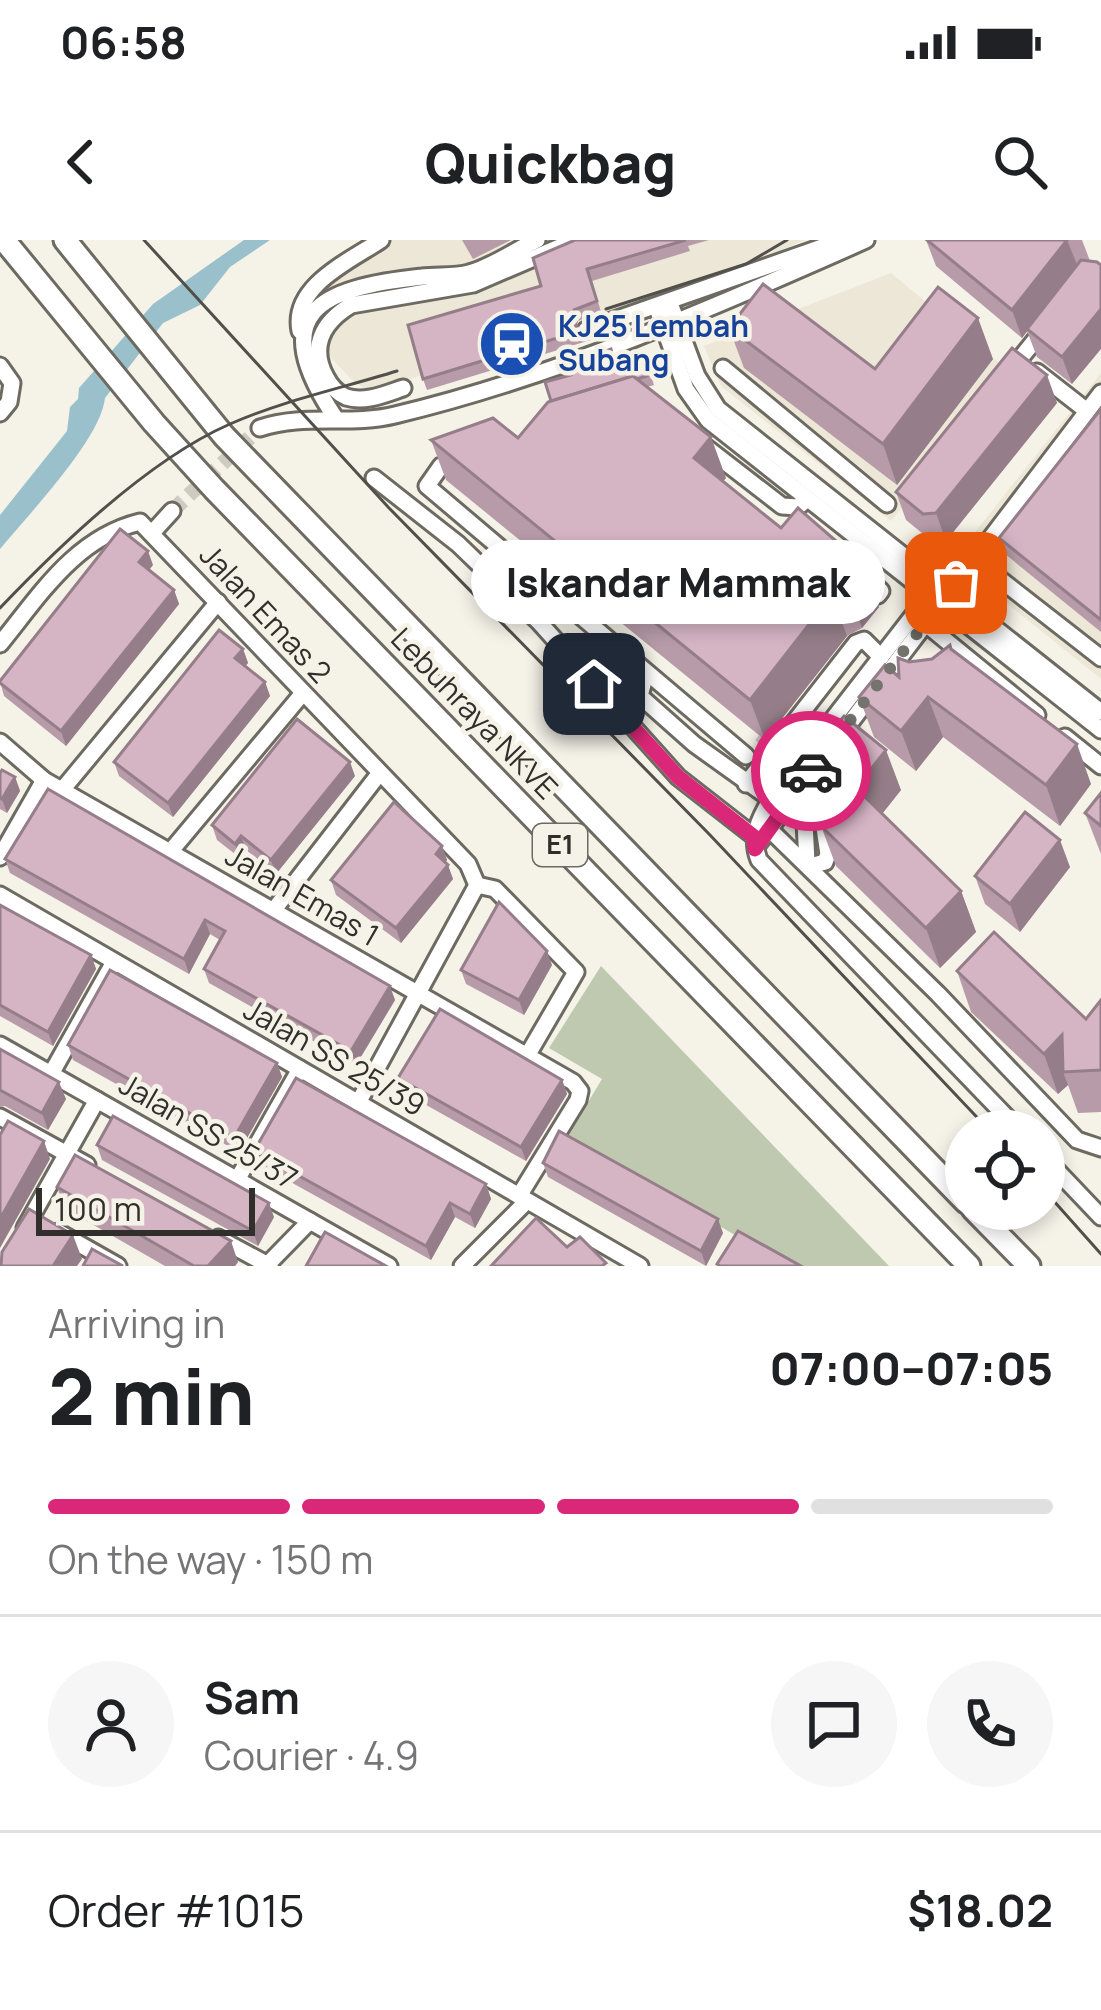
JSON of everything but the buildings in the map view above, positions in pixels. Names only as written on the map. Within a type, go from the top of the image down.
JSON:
[{"type":"highway","name":"Lebuhraya NKVE","points":[[4,240],[154,423],[968,1266]]},
{"type":"highway","name":"Lebuhraya NKVE","points":[[65,240],[224,436],[945,1180]]},
{"type":"highway","points":[[994,1230],[1029,1266]]},
{"type":"street","points":[[336,419],[313,380],[298,322],[305,297],[321,280],[381,240]]},
{"type":"street","points":[[305,351],[306,325],[315,308],[336,292],[377,282],[468,274],[537,240]]},
{"type":"street","points":[[403,388],[369,399],[346,397],[329,385],[316,347],[334,316],[351,305],[473,284],[576,240]]},
{"type":"street","points":[[586,330],[842,240]]},
{"type":"street","points":[[260,428],[283,420],[394,415],[576,362],[866,240]]},
{"type":"street","points":[[663,305],[694,404],[721,431],[1101,712]]},
{"type":"street","points":[[1006,377],[1060,308]]},
{"type":"street","points":[[669,323],[707,396],[1101,730]]},
{"type":"street","points":[[631,339],[660,346],[679,368]]},
{"type":"street","points":[[1020,358],[1087,411]]},
{"type":"street","points":[[0,366],[12,383],[10,402],[0,413]]},
{"type":"street","points":[[723,368],[887,504]]},
{"type":"street","points":[[999,1110],[759,860],[759,833],[771,799],[880,657],[974,559],[1101,393]]},
{"type":"street","points":[[686,431],[799,520]]},
{"type":"street","points":[[721,431],[722,459]]},
{"type":"street","points":[[797,470],[817,446]]},
{"type":"street","points":[[483,454],[441,466],[427,486],[746,756]]},
{"type":"street","points":[[374,478],[458,544],[539,622],[678,777],[809,865],[1077,1140],[1101,1148]]},
{"type":"street","points":[[782,506],[798,507],[808,499]]},
{"type":"street","points":[[0,644],[76,551],[118,527],[140,522],[152,533],[172,511]]},
{"type":"street","name":"Jalan Emas 2","points":[[152,533],[468,864],[477,885],[495,890],[576,972],[527,1056]]},
{"type":"street","points":[[974,559],[1101,658]]},
{"type":"street","points":[[848,562],[881,591],[878,596]]},
{"type":"street","points":[[62,790],[218,602]]},
{"type":"street","points":[[759,833],[907,659],[920,619]]},
{"type":"street","points":[[920,619],[1101,766]]},
{"type":"street","points":[[746,784],[856,643],[864,640],[880,657]]},
{"type":"street","points":[[646,674],[640,696],[746,784],[771,799]]},
{"type":"street","points":[[170,852],[303,693]]},
{"type":"street","name":"Jalan Emas 1","points":[[0,742],[44,780],[573,1082],[580,1090],[523,1199]]},
{"type":"street","points":[[273,911],[379,774]]},
{"type":"street","points":[[0,857],[44,780]]},
{"type":"street","points":[[358,1103],[477,885]]},
{"type":"street","name":"Jalan SS 25/39","points":[[0,896],[639,1266]]},
{"type":"street","points":[[51,1074],[114,962]]},
{"type":"street","name":"Jalan SS 25/37","points":[[0,1045],[389,1266]]},
{"type":"street","points":[[237,1180],[299,1069]]},
{"type":"street","points":[[13,1250],[97,1100]]},
{"type":"street","points":[[2,1124],[106,1176]]},
{"type":"street","points":[[1065,1178],[1101,1217]]},
{"type":"street","points":[[462,1266],[523,1199]]},
{"type":"street","points":[[32,1216],[90,1259],[118,1266]]},
{"type":"street","points":[[207,1232],[268,1266],[310,1221]]},
{"type":"shaded area","points":[[367,240],[804,240],[719,280],[370,392],[352,380],[292,316],[297,296]]},
{"type":"shaded area","points":[[891,273],[1011,373],[891,521],[721,386],[704,346]]},
{"type":"shaded area","points":[[1101,373],[1101,679],[953,560]]},
{"type":"green space","points":[[601,966],[889,1266],[788,1266],[567,1137],[602,1079],[549,1048]]},
{"type":"water","points":[[244,240],[270,240],[230,267],[200,305],[163,323],[105,398],[77,455],[0,549],[0,515],[67,431],[79,388],[153,304]]},
{"type":"tunnel","points":[[172,511],[260,428]]},
{"type":"tunnel","points":[[746,756],[750,759],[774,728]]},
{"type":"tram line","points":[[144,240],[389,508],[710,835],[970,1110]]},
{"type":"tram line","points":[[606,309],[746,264],[787,240]]},
{"type":"tram line","points":[[0,608],[108,506],[200,439],[270,408],[397,371]]},
{"type":"tram line","points":[[1065,1214],[1101,1254]]},
{"type":"way so far","points":[[811,771],[956,583]]},
{"type":"place","name":"KJ25 Lembah Subang","points":[[512,344]]},
{"type":"place","name":"Iskandar Mammak","points":[[956,583]]},
{"type":"route","points":[[594,684],[678,777],[754,837],[755,849],[811,771]]}]
